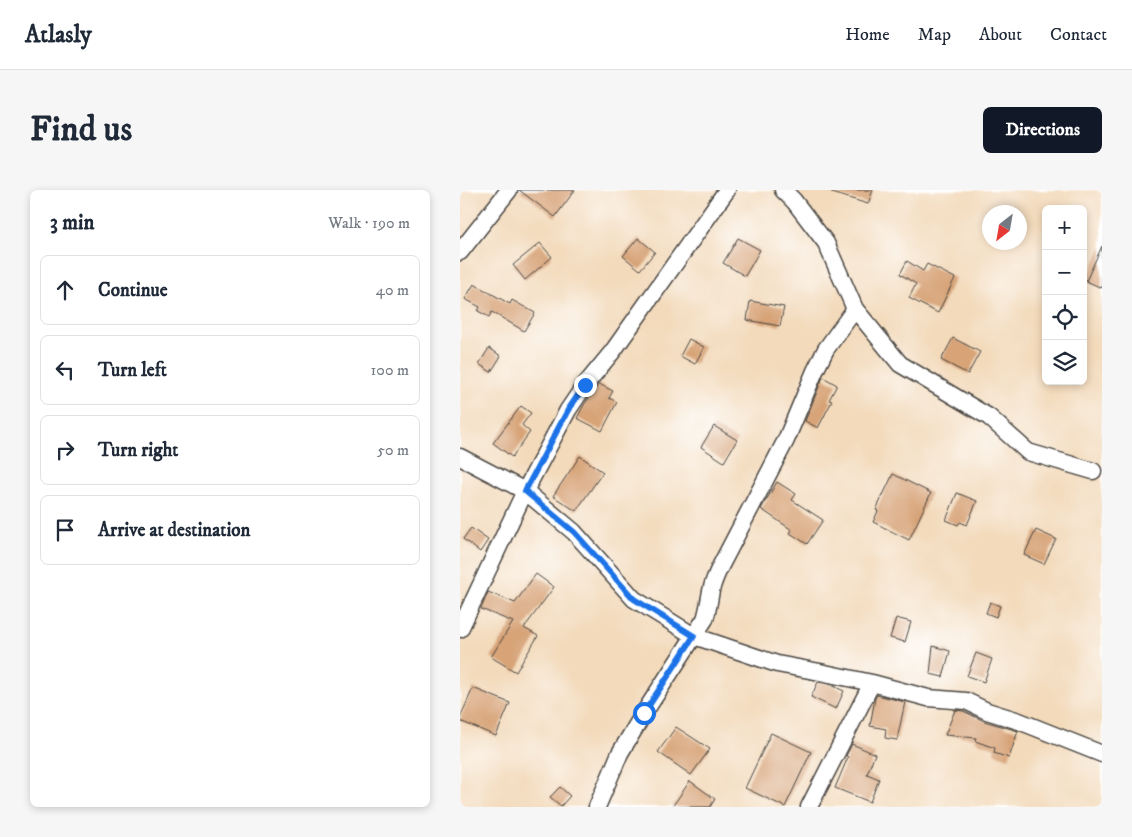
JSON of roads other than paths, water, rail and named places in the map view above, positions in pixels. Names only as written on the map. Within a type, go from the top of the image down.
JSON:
[{"type":"street","points":[[460,252],[509,190]]},
{"type":"street","points":[[460,629],[525,491],[568,410],[727,190]]},
{"type":"street","points":[[783,190],[794,201],[826,243],[855,309],[900,364],[989,418],[1028,452],[1093,471]]},
{"type":"street","points":[[597,807],[620,753],[705,619],[717,572],[786,440],[814,371],[826,349],[855,309]]},
{"type":"street","points":[[460,456],[525,491],[574,532],[634,599],[694,636],[777,664],[872,683],[928,698],[966,701],[987,711],[1019,721],[1102,754]]},
{"type":"street","points":[[809,807],[872,683]]}]
